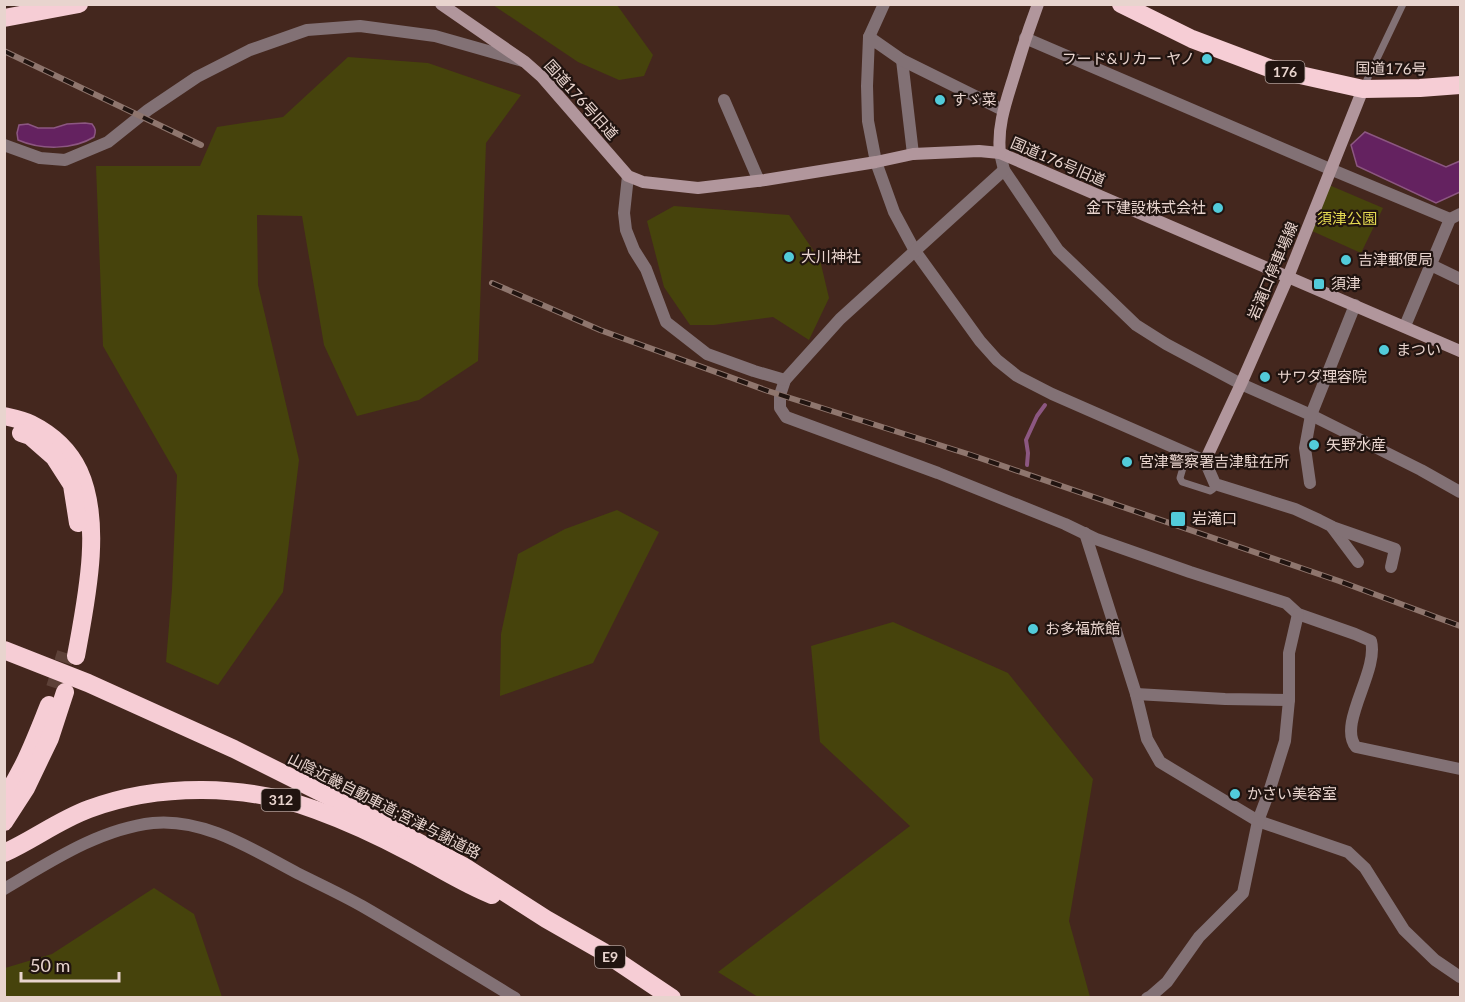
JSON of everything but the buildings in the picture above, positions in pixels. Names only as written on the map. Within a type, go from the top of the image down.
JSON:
[{"type":"highway","points":[[4,18],[79,4]]},
{"type":"highway","name":"国道176号","points":[[1121,4],[1192,39],[1269,68],[1363,89],[1461,85]]},
{"type":"highway","points":[[4,416],[29,423],[60,443],[78,469],[87,492],[91,555],[86,601],[71,654],[74,600],[80,554],[78,517],[72,485],[54,457],[30,436],[4,429]]},
{"type":"highway","name":"E9","points":[[10,651],[62,685]]},
{"type":"highway","name":"山陰近畿自動車道;宮津与謝道路","points":[[62,685],[88,683],[234,749],[376,820],[465,867],[546,919],[602,951],[672,998]]},
{"type":"highway","points":[[4,798],[13,786],[62,685]]},
{"type":"highway","points":[[4,822],[26,788],[50,738],[62,685]]},
{"type":"highway","name":"312","points":[[4,853],[88,809],[121,799],[162,791],[209,790],[264,795],[315,809],[357,826],[477,889],[546,919]]},
{"type":"street","name":"国道176号旧道","points":[[441,4],[543,77],[628,176],[644,182],[698,188],[759,181],[913,154],[979,151],[1000,153],[1461,351]]},
{"type":"street","points":[[884,4],[869,37],[868,121],[876,162],[894,212],[915,251],[980,341],[997,360],[1017,376],[1052,394],[1204,461],[1215,484],[1294,509],[1331,526],[1395,549],[1391,567]]},
{"type":"street","points":[[1038,4],[1003,110],[999,139],[1000,153],[1004,170],[1058,250],[1136,325],[1166,344],[1241,384],[1311,415],[1422,470],[1461,492]]},
{"type":"street","name":"国道176号旧道","points":[[4,145],[40,158],[65,160],[108,142],[148,110],[197,77],[250,51],[307,30],[360,26],[435,36],[525,62]]},
{"type":"street","points":[[869,37],[902,60],[1003,110]]},
{"type":"street","points":[[1026,38],[1330,170],[1455,217],[1431,265],[1405,326]]},
{"type":"street","points":[[902,60],[913,154]]},
{"type":"street","name":"岩滝口停車場線","points":[[1204,461],[1288,277],[1363,89]]},
{"type":"street","points":[[724,100],[759,181]]},
{"type":"street","points":[[1004,170],[840,318],[784,380],[780,395],[780,408],[786,417],[939,473],[1096,539],[1286,603],[1298,614],[1371,641],[1373,648],[1371,661],[1351,729],[1351,741],[1356,747],[1461,769]]},
{"type":"street","points":[[628,176],[624,213],[626,230],[634,250],[646,269],[666,322],[707,354],[784,380]]},
{"type":"street","points":[[1431,265],[1461,279]]},
{"type":"street","points":[[1310,483],[1305,448],[1311,415],[1355,305]]},
{"type":"street","points":[[1331,526],[1358,562]]},
{"type":"street","points":[[1085,533],[1136,694],[1147,739],[1160,762],[1258,821],[1348,852],[1365,868],[1404,930],[1436,960],[1461,977]]},
{"type":"street","points":[[1147,998],[1167,982],[1199,937],[1243,893],[1258,821],[1285,741],[1289,700],[1289,653],[1298,614]]},
{"type":"street","points":[[1136,694],[1289,700]]},
{"type":"street","points":[[4,889],[66,852],[124,828],[155,823],[177,823],[203,828],[230,838],[350,900],[515,998]]},
{"type":"lane","points":[[1363,89],[1403,4]]},
{"type":"lane","points":[[1187,454],[1180,477],[1182,482],[1209,491],[1215,484]]},
{"type":"green space","points":[[493,5],[617,5],[653,55],[644,76],[619,80],[578,62]]},
{"type":"green space","points":[[348,57],[428,63],[521,95],[486,143],[478,361],[419,400],[357,416],[324,345],[302,216],[257,215],[258,285],[299,460],[283,592],[218,685],[166,662],[177,475],[103,346],[96,166],[200,166],[217,127],[283,117]]},
{"type":"green space","name":"須津公園","points":[[1329,185],[1383,208],[1361,253],[1312,231]]},
{"type":"green space","points":[[674,206],[789,215],[820,260],[829,298],[809,340],[773,317],[714,325],[690,325],[664,287],[647,221]]},
{"type":"green space","points":[[617,510],[659,532],[593,663],[500,696],[501,634],[518,554],[565,529]]},
{"type":"green space","points":[[893,622],[1008,673],[1093,779],[1069,921],[1090,997],[758,997],[718,972],[910,826],[820,742],[811,646]]},
{"type":"green space","points":[[154,888],[194,914],[222,997],[5,997],[5,968],[52,954]]},
{"type":"shaded area","points":[[67,124],[92,124],[95,130],[94,137],[76,144],[47,147],[18,140],[19,125],[54,128]]},
{"type":"shaded area","points":[[1365,132],[1446,167],[1460,161],[1460,192],[1436,203],[1357,166],[1351,145]]},
{"type":"waterway","points":[[1027,465],[1026,440],[1045,405]]},
{"type":"tunnel","points":[[55,688],[66,653]]},
{"type":"railway","points":[[4,51],[201,145]]},
{"type":"railway","points":[[492,283],[600,330],[768,391],[971,455],[1339,581],[1460,626]]},
{"type":"place","name":"フード&リカー ヤノ","points":[[1207,59]]},
{"type":"place","name":"すゞ菜","points":[[940,100]]},
{"type":"place","name":"金下建設株式会社","points":[[1218,208]]},
{"type":"place","name":"大川神社","points":[[789,257]]},
{"type":"place","name":"吉津郵便局","points":[[1346,260]]},
{"type":"place","name":"須津","points":[[1319,284]]},
{"type":"place","name":"まつい","points":[[1384,350]]},
{"type":"place","name":"サワダ理容院","points":[[1265,377]]},
{"type":"place","name":"矢野水産","points":[[1314,445]]},
{"type":"place","name":"宮津警察署吉津駐在所","points":[[1127,462]]},
{"type":"place","name":"岩滝口","points":[[1178,519]]},
{"type":"place","name":"お多福旅館","points":[[1033,629]]},
{"type":"place","name":"かさい美容室","points":[[1235,794]]}]
